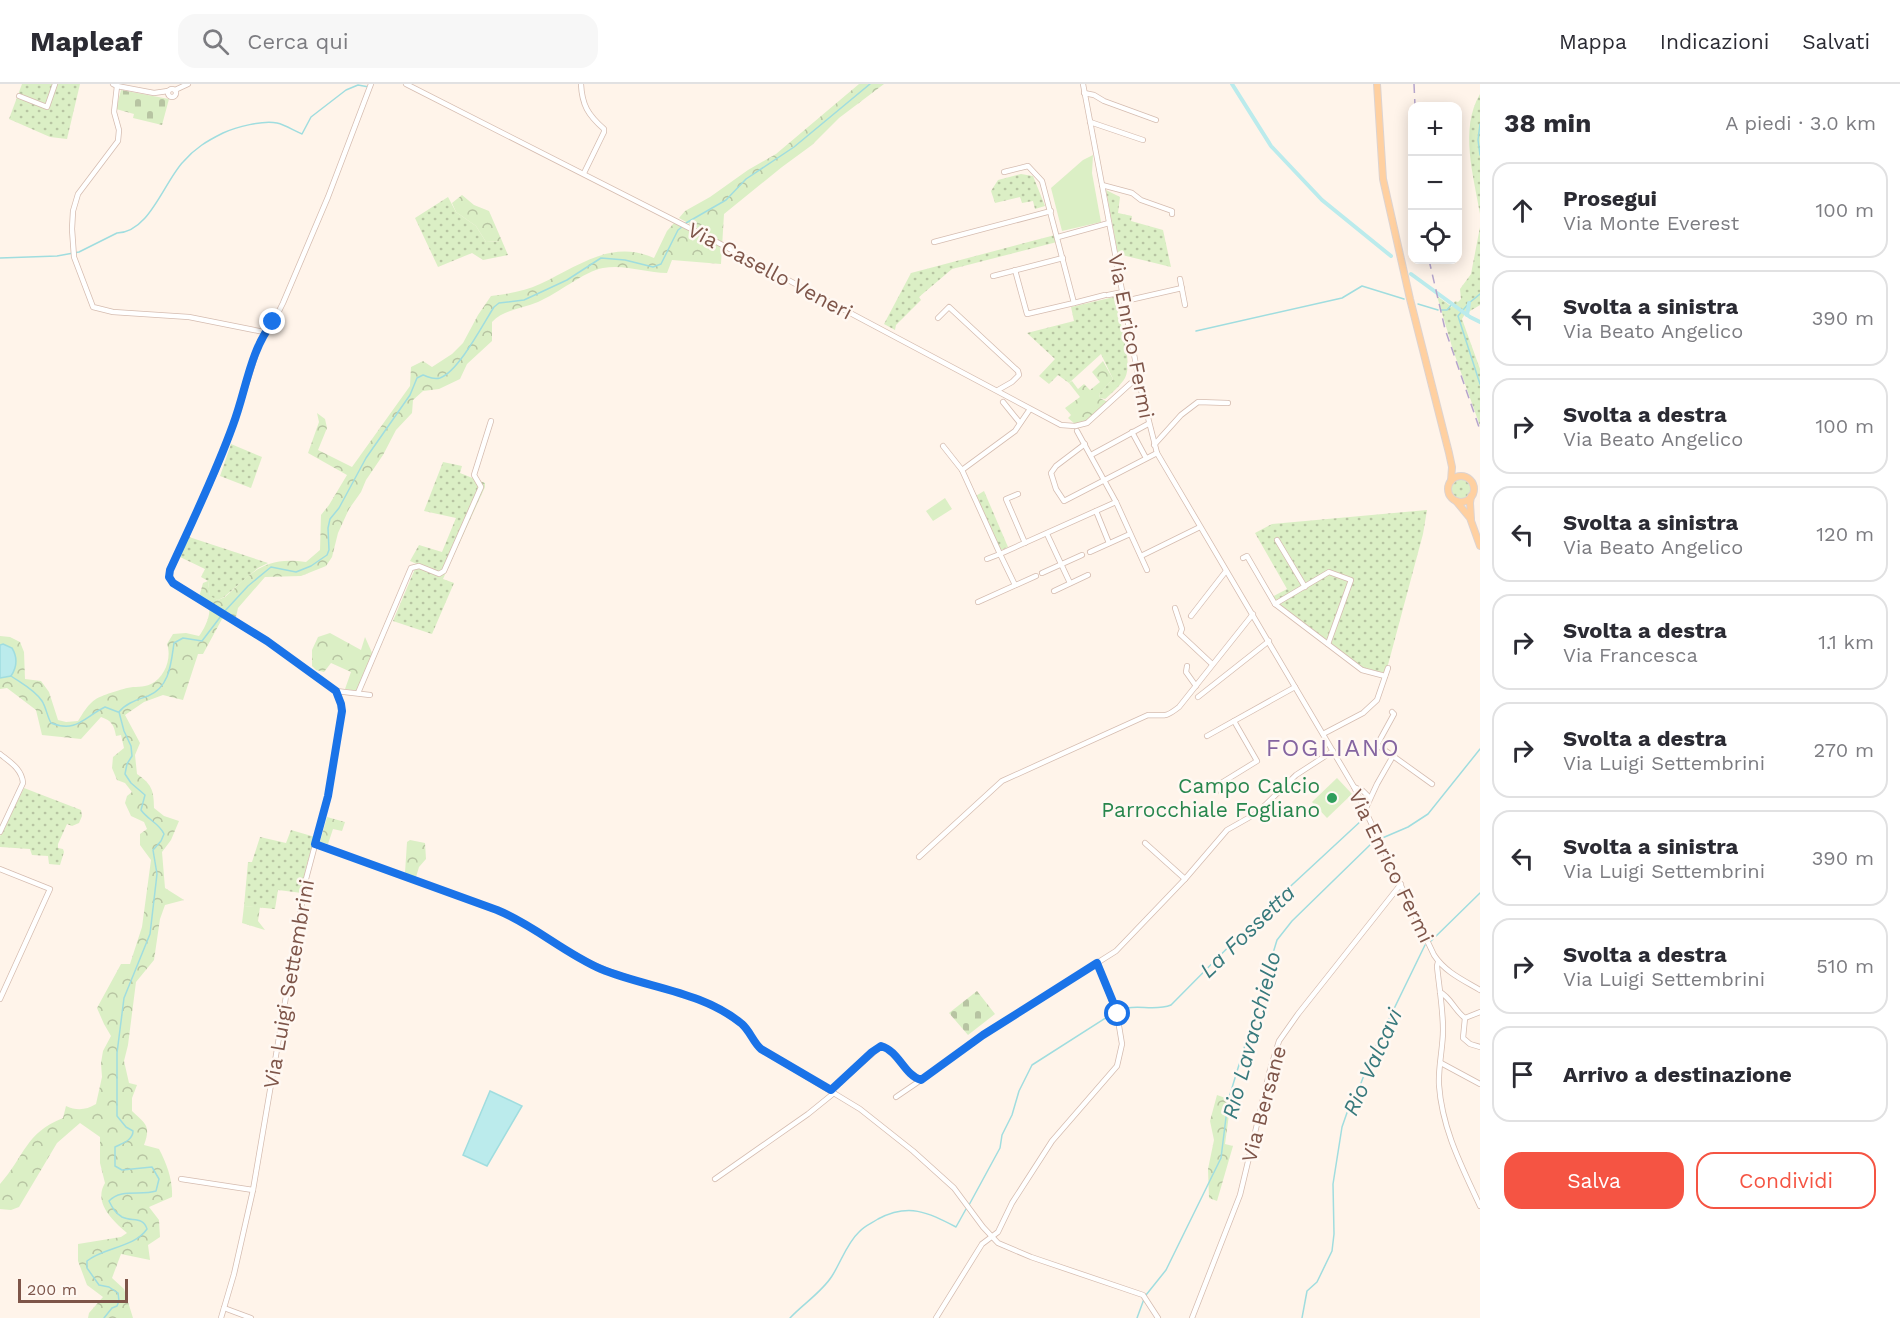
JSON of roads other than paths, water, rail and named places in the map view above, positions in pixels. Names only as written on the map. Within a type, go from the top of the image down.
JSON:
[{"type":"main road","points":[[1377,84],[1383,179],[1452,467],[1449,493],[1473,525]]},
{"type":"main road","points":[[1449,453],[1458,471],[1472,484],[1470,512],[1480,546]]},
{"type":"main road","points":[[1451,481],[1458,477],[1465,478]]},
{"type":"main road","points":[[1456,501],[1463,501],[1471,496]]},
{"type":"street","points":[[19,96],[47,107],[55,84]]},
{"type":"street","points":[[370,695],[336,691],[267,641],[173,583],[169,573],[216,470],[264,332],[275,319],[287,294],[328,197],[371,84]]},
{"type":"street","name":"Via Casello Veneri","points":[[406,84],[584,173],[1061,424],[1071,427],[1087,423],[1128,388],[1140,383]]},
{"type":"street","points":[[581,84],[588,112],[604,132],[584,173]]},
{"type":"street","name":"Via Enrico Fermi","points":[[1083,84],[1148,424],[1157,453],[1354,787],[1438,962],[1452,974],[1480,990]]},
{"type":"street","points":[[186,85],[175,91],[171,89],[169,93],[154,93],[115,85],[114,112],[119,130],[118,141],[78,194],[73,211],[74,257],[93,307],[113,312],[189,317],[264,332]]},
{"type":"street","points":[[1084,93],[1095,95],[1112,104],[1156,120]]},
{"type":"street","points":[[1090,122],[1143,140]]},
{"type":"street","points":[[1004,171],[1030,167],[1042,181],[1074,303]]},
{"type":"street","points":[[1102,185],[1132,193],[1141,200],[1172,211],[1172,214]]},
{"type":"street","points":[[934,242],[1051,211]]},
{"type":"street","points":[[1058,237],[1109,223]]},
{"type":"street","points":[[993,276],[1063,258]]},
{"type":"street","points":[[1015,270],[1027,314],[1123,292]]},
{"type":"street","points":[[1180,279],[1185,305]]},
{"type":"street","points":[[1125,301],[1182,288]]},
{"type":"street","points":[[938,318],[949,307],[1018,371],[1018,375],[1012,382],[998,390]]},
{"type":"street","points":[[1009,397],[1012,382]]},
{"type":"street","points":[[1003,402],[1020,423]]},
{"type":"street","points":[[1154,445],[1181,415],[1198,402],[1228,403]]},
{"type":"street","points":[[962,470],[1015,431],[1030,409]]},
{"type":"street","points":[[358,693],[411,568],[419,566],[440,574],[444,571],[481,487],[474,475],[491,421]]},
{"type":"street","points":[[1091,455],[1148,424]]},
{"type":"street","points":[[1077,431],[1116,502],[1147,570]]},
{"type":"street","points":[[1132,432],[1146,458]]},
{"type":"street","points":[[1084,444],[1056,466],[1051,473],[1056,489],[1064,501],[1157,453]]},
{"type":"street","points":[[943,446],[962,470],[1015,585]]},
{"type":"street","points":[[1018,494],[1006,499],[1025,543]]},
{"type":"street","points":[[987,559],[1116,502]]},
{"type":"street","points":[[1096,511],[1109,543]]},
{"type":"street","points":[[1141,556],[1200,527]]},
{"type":"street","points":[[1047,534],[1070,583]]},
{"type":"street","points":[[1090,552],[1130,534]]},
{"type":"street","points":[[1277,540],[1305,587]]},
{"type":"street","points":[[1042,573],[1082,555]]},
{"type":"street","points":[[1243,558],[1247,556],[1265,591],[1275,604],[1362,670],[1385,676]]},
{"type":"street","points":[[1191,616],[1226,571]]},
{"type":"street","points":[[1275,604],[1329,572],[1351,580],[1328,644]]},
{"type":"street","points":[[1054,591],[1088,575]]},
{"type":"street","points":[[978,602],[1036,576]]},
{"type":"street","points":[[1175,608],[1182,629],[1180,634],[1212,664]]},
{"type":"street","points":[[919,857],[1002,781],[1148,715],[1168,715],[1179,707],[1253,615]]},
{"type":"street","points":[[1198,697],[1269,641]]},
{"type":"street","points":[[1186,666],[1186,672],[1196,686]]},
{"type":"street","points":[[1323,734],[1360,715],[1373,704],[1381,692],[1388,668]]},
{"type":"street","points":[[1207,736],[1295,687]]},
{"type":"street","name":"Via Luigi Settembrini","points":[[221,1318],[253,1190],[305,887],[328,796],[342,711],[336,691]]},
{"type":"street","points":[[1392,712],[1394,714],[1377,745],[1432,784]]},
{"type":"street","points":[[1221,792],[1218,785],[1257,761],[1234,721]]},
{"type":"street","points":[[896,1097],[983,1035],[1118,949],[1185,879],[1227,830],[1257,813],[1296,776],[1333,751]]},
{"type":"street","points":[[0,754],[19,770],[23,779],[23,785],[0,832]]},
{"type":"street","points":[[1365,810],[1393,756]]},
{"type":"street","points":[[1354,787],[1363,791],[1370,798]]},
{"type":"street","points":[[1145,843],[1185,879]]},
{"type":"street","points":[[315,844],[497,910],[523,922],[602,969],[711,1005],[742,1025],[752,1041],[761,1049],[832,1092],[886,1129],[934,1168],[954,1188],[998,1243],[1012,1250],[1145,1296],[1158,1318]]},
{"type":"street","points":[[0,869],[50,889],[0,999]]},
{"type":"street","name":"Via Bersane","points":[[1192,1318],[1240,1195],[1270,1070],[1280,1041],[1291,1023],[1401,884]]},
{"type":"street","points":[[1438,962],[1443,1031],[1439,1083],[1450,1139],[1460,1167],[1480,1206]]},
{"type":"street","points":[[936,1318],[982,1244],[998,1232],[1012,1203],[1052,1140],[1117,1066],[1122,1044],[1118,1014],[1097,963]]},
{"type":"street","points":[[1440,993],[1465,1018]]},
{"type":"street","points":[[1465,1018],[1480,1012]]},
{"type":"street","points":[[1465,1018],[1463,1038],[1470,1044],[1480,1047]]},
{"type":"street","points":[[714,1179],[807,1115],[881,1046],[890,1051],[913,1076],[921,1080]]},
{"type":"street","points":[[1441,1063],[1480,1084]]},
{"type":"street","points":[[181,1179],[253,1190]]},
{"type":"street","points":[[224,1308],[251,1318]]},
{"type":"water","points":[[0,645],[12,648],[16,662],[11,676],[0,678]]},
{"type":"water","points":[[490,1091],[522,1106],[487,1166],[463,1155]]},
{"type":"waterway","points":[[686,223],[726,200],[746,179],[794,147],[870,84]]},
{"type":"waterway","points":[[1232,84],[1271,146],[1322,200],[1391,256]]},
{"type":"waterway","points":[[0,258],[57,256],[79,252],[117,233],[128,231],[147,216],[183,162],[206,142],[235,128],[264,122],[280,124],[302,134],[311,117],[346,90],[358,85],[369,87]]},
{"type":"waterway","points":[[1480,124],[1478,140],[1480,155]]},
{"type":"waterway","points":[[224,612],[248,586],[271,567],[296,572],[311,566],[327,555],[330,519],[339,508],[366,458],[410,395],[417,378],[423,375],[438,379],[447,374],[463,357],[494,307],[499,303],[524,300],[567,280],[601,258],[625,260],[653,267],[661,264],[678,230],[683,226]]},
{"type":"waterway","points":[[1411,274],[1480,322]]},
{"type":"waterway","points":[[1196,331],[1342,298],[1362,286],[1404,299]]},
{"type":"waterway","points":[[1480,294],[1458,316],[1480,384]]},
{"type":"waterway","points":[[1467,315],[1469,303]]},
{"type":"waterway","points":[[1418,304],[1438,310]]},
{"type":"waterway","points":[[1441,310],[1447,310],[1452,304]]},
{"type":"waterway","points":[[119,712],[128,704],[148,696],[161,687],[168,674],[174,643],[183,638],[202,641],[221,616]]},
{"type":"waterway","points":[[11,676],[39,697],[51,723],[60,726],[74,725],[105,707],[118,712]]},
{"type":"waterway","points":[[104,1318],[112,1308],[117,1306],[118,1293],[109,1287],[99,1285],[87,1268],[87,1261],[135,1240],[147,1229],[143,1222],[120,1215],[109,1201],[125,1193],[156,1191],[159,1179],[152,1167],[122,1170],[115,1166],[115,1147],[124,1143],[133,1134],[133,1131],[126,1127],[117,1116],[117,1053],[124,998],[150,934],[157,874],[153,850],[164,834],[141,810],[145,795],[131,783],[125,774],[132,756],[131,746],[119,712]]},
{"type":"waterway","name":"Rio Lavacchiello","points":[[1146,1295],[1166,1270],[1221,1158],[1228,1101],[1277,940],[1292,921],[1373,842],[1408,827],[1428,814],[1480,749]]},
{"type":"waterway","name":"La Fossetta","points":[[1119,1010],[1131,1007],[1158,1008],[1171,1005],[1267,908],[1362,820]]},
{"type":"waterway","name":"Rio Valcavi","points":[[1431,941],[1480,893]]},
{"type":"waterway","name":"Rio Valcavi","points":[[1302,1318],[1307,1291],[1317,1282],[1332,1251],[1333,1184],[1342,1127],[1372,1054],[1425,945]]},
{"type":"waterway","name":"La Fossetta","points":[[969,1205],[1000,1148],[1002,1135],[1032,1065],[1115,1012]]},
{"type":"waterway","name":"La Fossetta","points":[[790,1318],[828,1282],[851,1242],[868,1225],[899,1211],[918,1211],[956,1227],[966,1209]]},
{"type":"waterway","name":"Rio Lavacchiello","points":[[1137,1318],[1144,1299]]},
{"type":"railway","points":[[1414,84],[1415,102]]},
{"type":"railway","points":[[1430,264],[1445,329],[1480,430]]},
{"type":"place","name":"Campo Calcio Parrocchiale Fogliano","points":[[1332,798]]},
{"type":"district","name":"FOGLIANO","points":[[1333,748]]}]
